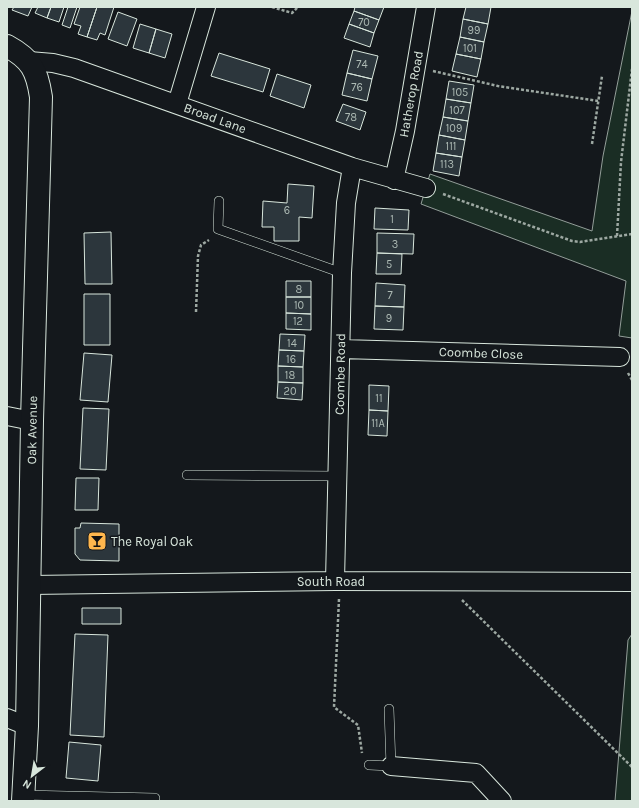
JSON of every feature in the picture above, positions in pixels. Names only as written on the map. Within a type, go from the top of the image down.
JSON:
[{"type":"street","points":[[177,104],[206,7]]},
{"type":"street","name":"Hatherop Road","points":[[394,180],[405,131],[426,7]]},
{"type":"street","name":"Broad Lane","points":[[7,46],[29,61],[68,66],[352,167],[426,188]]},
{"type":"street","name":"Oak Avenue","points":[[23,798],[27,726],[32,421],[41,97],[38,80],[29,61]]},
{"type":"street","name":"Coombe Road","points":[[338,581],[338,476],[342,273],[346,203],[352,167]]},
{"type":"street","name":"Coombe Close","points":[[341,349],[620,357]]},
{"type":"street","points":[[7,416],[32,421]]},
{"type":"street","name":"South Road","points":[[30,585],[338,581],[632,582]]},
{"type":"street","points":[[7,718],[27,726]]},
{"type":"street","points":[[391,766],[476,773],[502,801]]},
{"type":"lane","points":[[219,201],[218,229],[342,273]]},
{"type":"lane","points":[[187,475],[338,476]]},
{"type":"lane","points":[[369,765],[391,766],[389,709]]},
{"type":"lane","points":[[23,798],[155,798]]},
{"type":"path","points":[[272,7],[292,13],[298,7]]},
{"type":"path","points":[[415,66],[498,86],[598,101]]},
{"type":"path","points":[[617,236],[621,162],[632,69]]},
{"type":"path","points":[[592,144],[602,76]]},
{"type":"path","points":[[426,188],[572,241],[580,242],[632,234]]},
{"type":"path","points":[[196,312],[198,256],[201,245]]},
{"type":"path","points":[[338,581],[334,707],[358,725],[362,753],[369,753],[369,765]]},
{"type":"path","points":[[443,581],[632,767]]},
{"type":"green space","points":[[632,11],[632,338],[619,336],[626,281],[421,204],[430,174],[592,231],[603,156]]},
{"type":"green space","points":[[632,634],[632,801],[615,801],[628,640]]},
{"type":"building","points":[[14,7],[32,7],[28,16],[12,10]]},
{"type":"building","points":[[38,7],[51,7],[47,18],[35,13]]},
{"type":"building","points":[[51,7],[64,7],[59,22],[47,18]]},
{"type":"building","points":[[68,7],[77,7],[70,28],[62,25]]},
{"type":"building","points":[[80,7],[97,7],[87,37],[78,34],[81,26],[74,24]]},
{"type":"building","points":[[97,7],[114,7],[105,35],[100,33],[97,40],[87,37]]},
{"type":"building","points":[[355,7],[384,7],[379,20],[354,11]]},
{"type":"building","points":[[466,7],[491,7],[488,24],[463,19]]},
{"type":"building","points":[[354,11],[379,20],[374,33],[349,24]]},
{"type":"building","points":[[118,12],[137,19],[127,46],[108,39]]},
{"type":"building","points":[[463,19],[488,24],[484,42],[460,37]]},
{"type":"building","points":[[140,24],[156,29],[149,53],[133,48]]},
{"type":"building","points":[[349,24],[374,33],[370,47],[344,38]]},
{"type":"building","points":[[156,29],[172,34],[165,58],[149,53]]},
{"type":"building","points":[[460,37],[484,42],[481,59],[456,54]]},
{"type":"building","points":[[353,50],[378,56],[372,79],[347,73]]},
{"type":"building","points":[[219,53],[270,69],[263,92],[211,76]]},
{"type":"building","points":[[456,54],[481,59],[477,77],[452,71]]},
{"type":"building","points":[[347,73],[372,79],[367,101],[342,95]]},
{"type":"building","points":[[277,74],[311,85],[304,108],[270,96]]},
{"type":"building","points":[[449,81],[474,85],[471,103],[446,99]]},
{"type":"building","points":[[446,99],[471,103],[468,121],[443,117]]},
{"type":"building","points":[[343,104],[366,112],[360,130],[336,121]]},
{"type":"building","points":[[443,117],[468,121],[465,140],[439,135]]},
{"type":"building","points":[[439,135],[465,140],[462,157],[436,153]]},
{"type":"building","points":[[436,153],[462,157],[459,176],[433,171]]},
{"type":"building","points":[[288,184],[314,186],[312,218],[299,217],[299,241],[274,241],[274,227],[262,227],[263,201],[287,203]]},
{"type":"building","points":[[375,208],[409,210],[408,230],[374,229]]},
{"type":"building","points":[[111,232],[112,284],[85,284],[84,233]]},
{"type":"building","points":[[377,233],[414,234],[413,254],[377,253]]},
{"type":"building","points":[[377,253],[402,254],[401,274],[376,274]]},
{"type":"building","points":[[286,281],[311,281],[311,297],[286,297]]},
{"type":"building","points":[[376,283],[405,285],[404,307],[375,306]]},
{"type":"building","points":[[84,294],[110,294],[110,345],[84,345]]},
{"type":"building","points":[[286,297],[311,297],[311,314],[286,313]]},
{"type":"building","points":[[375,306],[404,307],[403,330],[374,329]]},
{"type":"building","points":[[286,313],[311,314],[311,330],[286,329]]},
{"type":"building","points":[[280,334],[305,335],[304,351],[279,350]]},
{"type":"building","points":[[279,350],[304,351],[303,367],[278,366]]},
{"type":"building","points":[[84,353],[112,355],[108,402],[80,400]]},
{"type":"building","points":[[278,366],[303,367],[303,383],[278,382]]},
{"type":"building","points":[[278,382],[303,383],[302,400],[277,398]]},
{"type":"building","points":[[369,385],[389,386],[388,411],[369,410]]},
{"type":"building","points":[[83,408],[109,409],[106,470],[80,469]]},
{"type":"building","points":[[369,410],[388,411],[387,436],[368,435]]},
{"type":"building","points":[[76,478],[99,478],[98,510],[75,510]]},
{"type":"building","name":"The Royal Oak","points":[[81,523],[119,524],[119,561],[80,560],[75,554],[75,528],[80,528]]},
{"type":"building","points":[[82,608],[121,608],[121,624],[82,624]]},
{"type":"building","points":[[75,634],[108,635],[104,737],[70,735]]},
{"type":"building","points":[[69,742],[101,745],[98,781],[66,778]]},
{"type":"place","name":"The Royal Oak","points":[[97,541]]}]
